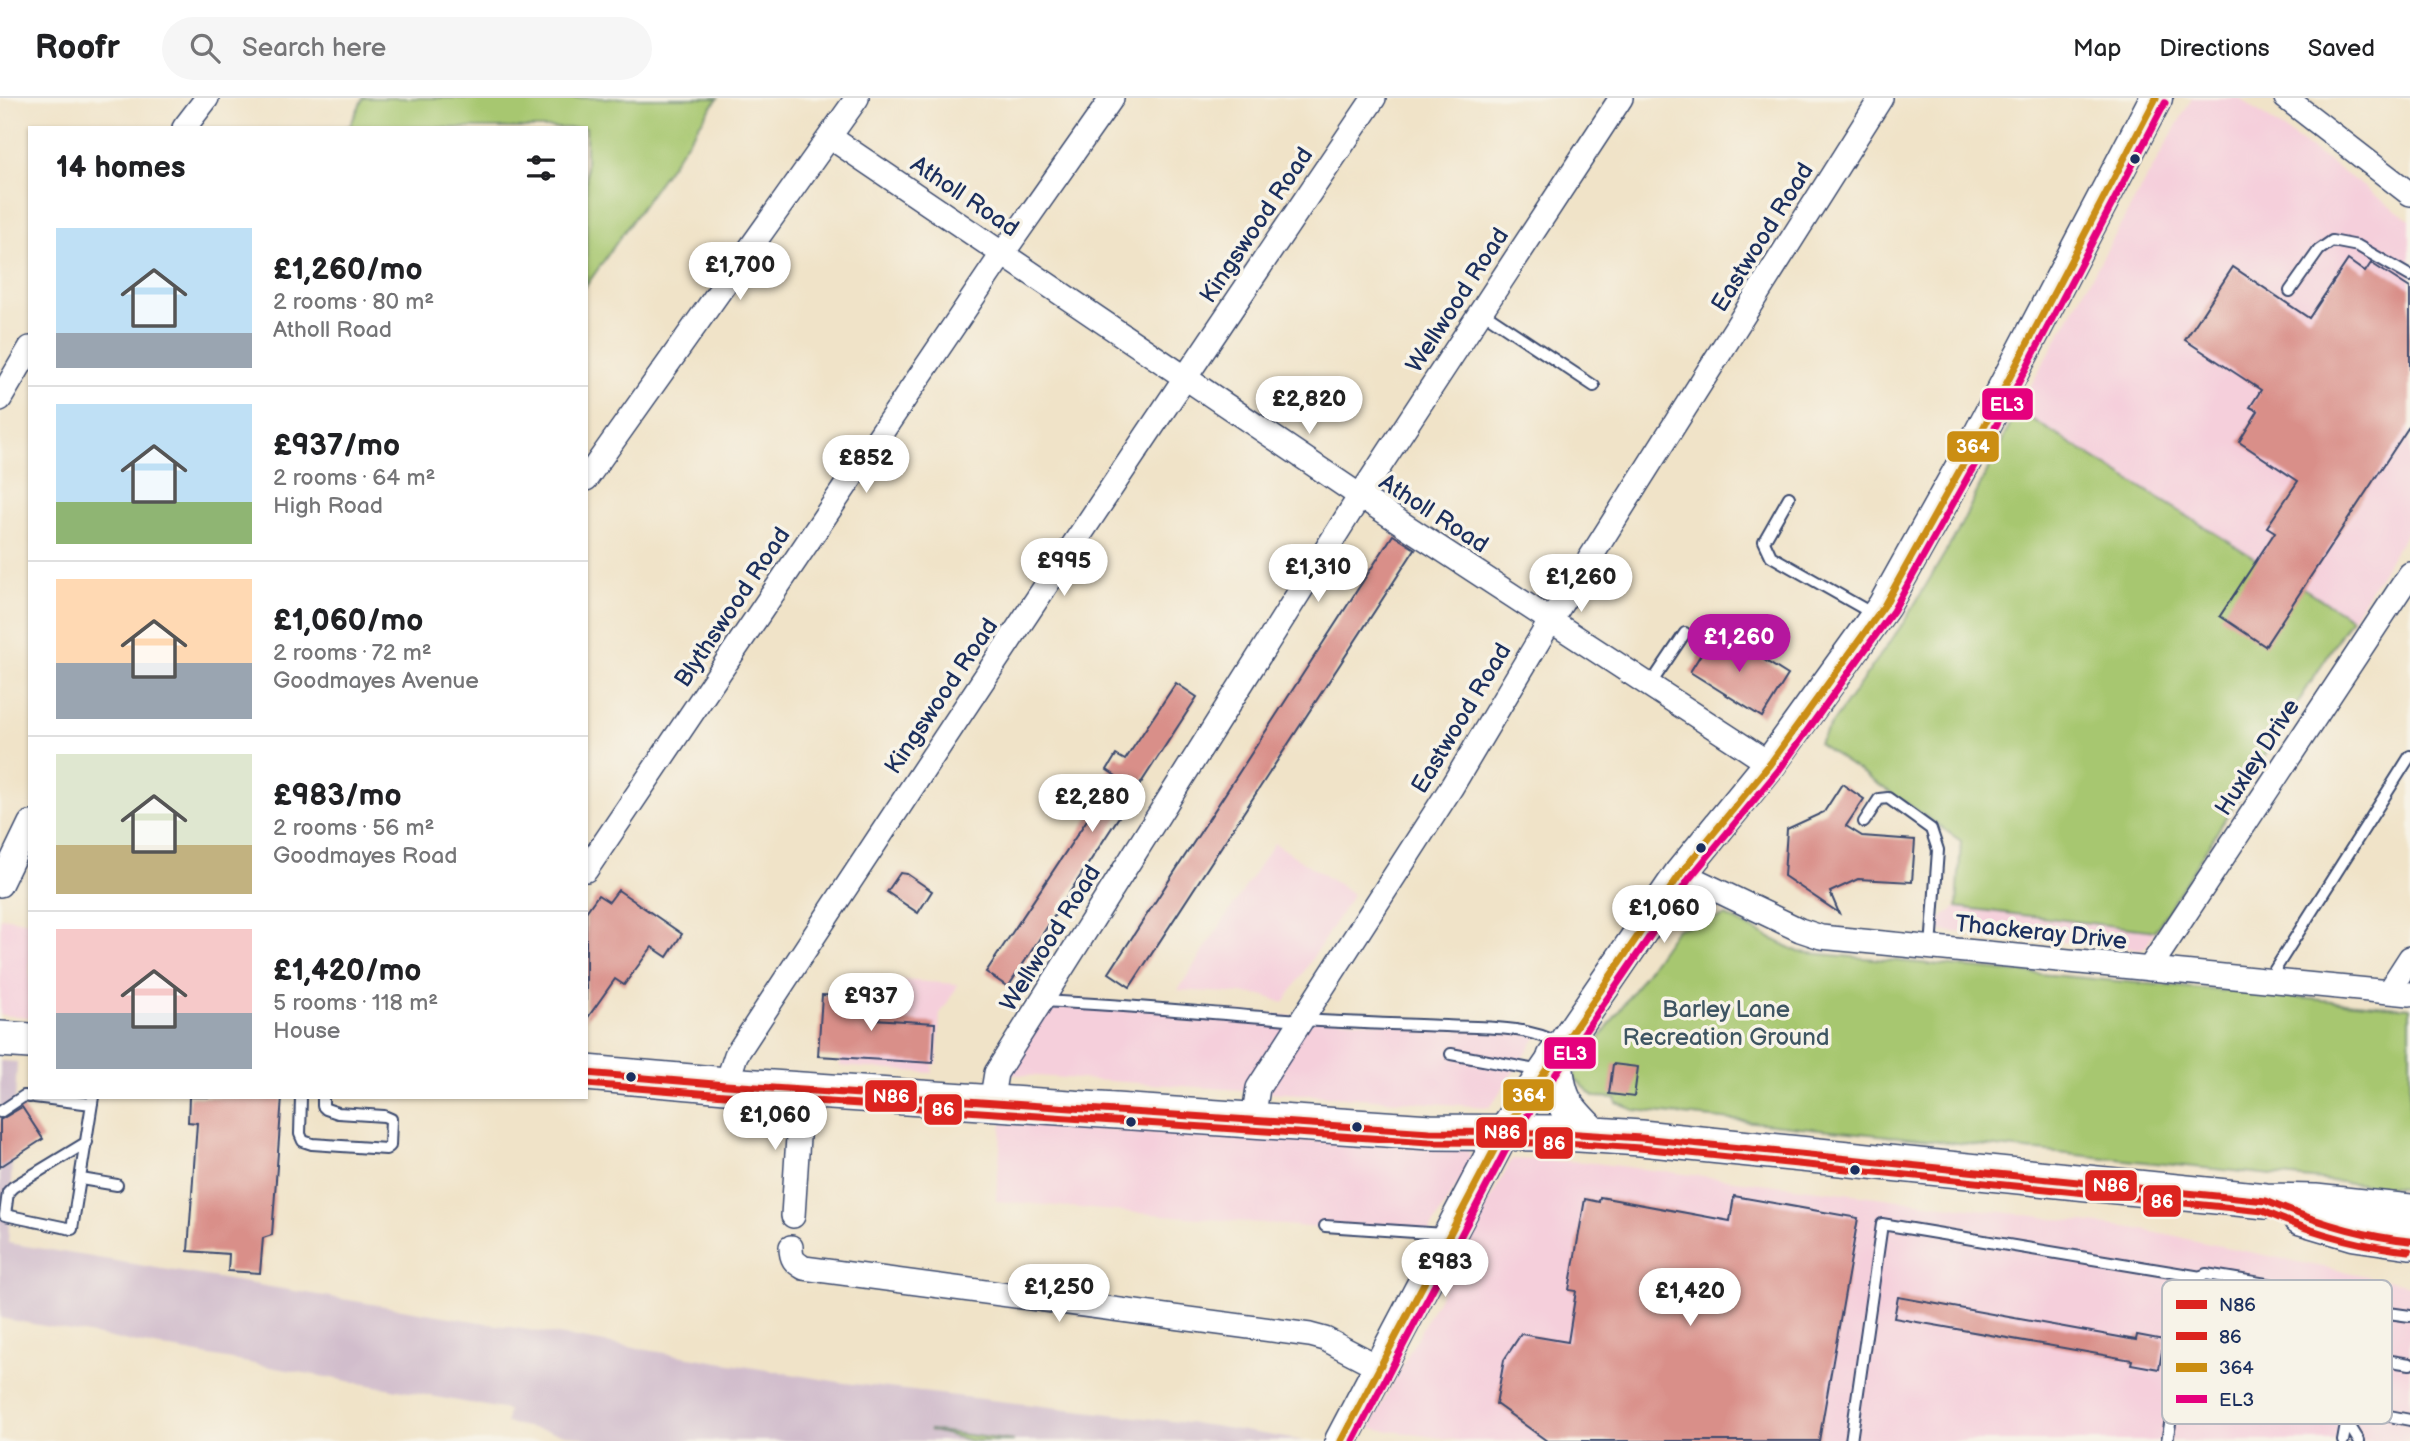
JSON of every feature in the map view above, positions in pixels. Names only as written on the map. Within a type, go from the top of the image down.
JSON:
[{"type":"main road","points":[[1340,1441],[1503,1133],[1681,873],[1770,764],[1877,616],[1980,434],[2156,98]]},
{"type":"main road","points":[[0,1039],[28,1041]]},
{"type":"main road","points":[[1554,1058],[1556,1084],[1562,1099],[1571,1114],[1593,1135]]},
{"type":"main road","points":[[588,1073],[726,1085],[1430,1132],[1641,1138],[2266,1201],[2315,1202],[2410,1212]]},
{"type":"main road","points":[[2266,1201],[2309,1221],[2355,1233],[2410,1241]]},
{"type":"street","points":[[185,126],[206,98]]},
{"type":"street","points":[[588,477],[857,98]]},
{"type":"street","name":"Blythswood Road","points":[[588,867],[1003,253],[1112,98]]},
{"type":"street","name":"Kingswood Road","points":[[726,1085],[736,1055],[1184,379],[1374,98]]},
{"type":"street","name":"Wellwood Road","points":[[990,1103],[996,1073],[1360,496],[1620,98]]},
{"type":"street","name":"Eastwood Road","points":[[1253,1120],[1258,1088],[1451,788],[1551,620],[1881,98]]},
{"type":"street","points":[[2286,98],[2410,194]]},
{"type":"street","name":"Atholl Road","points":[[830,137],[1184,379],[1770,764]]},
{"type":"street","points":[[0,399],[28,351]]},
{"type":"street","name":"Huxley Drive","points":[[2149,970],[2410,574]]},
{"type":"street","points":[[0,885],[28,827]]},
{"type":"street","name":"Thackeray Drive","points":[[1681,873],[1800,930],[1821,937],[2399,993]]},
{"type":"street","points":[[2399,993],[2410,958]]},
{"type":"street","points":[[801,1090],[791,1257],[804,1268],[1310,1335],[1325,1339],[1379,1367]]},
{"type":"lane","points":[[2290,291],[2319,250],[2332,241],[2358,246],[2410,276]]},
{"type":"lane","points":[[1481,311],[1594,386]]},
{"type":"lane","points":[[1789,497],[1764,541],[1771,555],[1877,616]]},
{"type":"lane","points":[[1650,685],[1685,633]]},
{"type":"lane","points":[[2269,979],[2410,756]]},
{"type":"lane","points":[[1864,822],[1879,799],[1888,799],[1931,829],[1938,850],[1931,948]]},
{"type":"lane","points":[[1042,1000],[1303,1020],[1478,1027],[1530,1032],[1544,1035],[1554,1058],[1451,1054]]},
{"type":"lane","points":[[0,1112],[24,1096],[28,1096]]},
{"type":"lane","points":[[62,1099],[93,1101],[87,1142],[81,1179],[72,1229],[5,1215],[5,1190],[87,1142]]},
{"type":"lane","points":[[301,1099],[300,1134],[303,1142],[386,1149],[390,1146],[391,1119],[331,1111],[323,1105],[323,1099]]},
{"type":"lane","points":[[81,1179],[117,1185]]},
{"type":"lane","points":[[1851,1441],[1882,1224],[2201,1277]]},
{"type":"lane","points":[[1325,1226],[1449,1234]]},
{"type":"lane","points":[[2196,1280],[2206,1274],[2237,1280]]},
{"type":"lane","points":[[2392,1312],[2410,1316]]},
{"type":"lane","points":[[2392,1361],[2410,1364]]},
{"type":"lane","points":[[2392,1418],[2410,1420]]},
{"type":"lane","points":[[2351,1424],[2359,1441]]},
{"type":"shaded area","points":[[2192,98],[2240,98],[2410,220],[2410,527],[2145,947],[2139,949],[1941,931],[1939,920],[1957,907],[1961,841],[1818,743],[1904,622],[1957,533],[2017,410]]},
{"type":"shaded area","points":[[1274,843],[1353,894],[1284,1003],[1262,995],[1178,990]]},
{"type":"shaded area","points":[[2,917],[28,922],[28,1017],[0,1015]]},
{"type":"shaded area","points":[[846,976],[957,984],[940,1014],[937,1064],[933,1064],[932,1073],[839,1066]]},
{"type":"shaded area","points":[[1054,998],[1538,1035],[1490,1107],[1007,1074]]},
{"type":"shaded area","points":[[0,1061],[17,1062],[8,1243],[845,1383],[1213,1426],[1304,1441],[601,1441],[506,1423],[508,1410],[0,1318]]},
{"type":"shaded area","points":[[1002,1123],[1468,1150],[1472,1160],[1426,1237],[996,1201]]},
{"type":"shaded area","points":[[1512,1159],[1586,1162],[2133,1228],[2386,1280],[2162,1280],[2162,1424],[2392,1424],[2392,1281],[2410,1285],[2410,1441],[1463,1441],[1369,1428]]},
{"type":"green space","points":[[363,98],[718,98],[588,283],[588,126],[350,126]]},
{"type":"green space","points":[[2017,410],[2351,618],[2155,931],[1957,907],[1961,841],[1818,743],[1904,622],[1957,533]]},
{"type":"green space","name":"Barley Lane Recreation Ground","points":[[1726,916],[1799,952],[2410,1008],[2410,1189],[1634,1110],[1617,1103],[1616,1098],[1595,1097],[1573,1077],[1676,929]]},
{"type":"green space","points":[[929,1430],[1014,1441],[972,1441]]},
{"type":"building","points":[[2348,260],[2365,272],[2371,263],[2410,288],[2410,425],[2265,646],[2220,616],[2275,532],[2267,527],[2298,481],[2239,442],[2258,411],[2250,407],[2261,390],[2185,340],[2233,267],[2309,318]]},
{"type":"building","points":[[1393,535],[1415,549],[1130,987],[1109,973]]},
{"type":"building","points":[[1716,630],[1788,675],[1762,717],[1690,672]]},
{"type":"building","points":[[1176,683],[1197,697],[1008,987],[986,972],[1116,776],[1107,770],[1116,755],[1125,760]]},
{"type":"building","points":[[1842,784],[1864,799],[1846,826],[1862,836],[1915,840],[1912,882],[1858,879],[1830,892],[1839,913],[1784,876],[1787,829],[1824,812]]},
{"type":"building","points":[[900,873],[907,874],[932,891],[918,913],[887,892]]},
{"type":"building","points":[[618,890],[682,934],[667,957],[652,947],[624,985],[615,979],[588,1017],[588,909],[598,895],[609,902]]},
{"type":"building","points":[[822,995],[877,998],[874,1019],[935,1023],[933,1063],[818,1056]]},
{"type":"building","points":[[1613,1064],[1638,1067],[1634,1097],[1609,1094]]},
{"type":"building","points":[[189,1099],[282,1099],[272,1235],[263,1238],[260,1273],[228,1271],[229,1254],[188,1251],[197,1123],[188,1122]]},
{"type":"building","points":[[22,1107],[43,1139],[0,1167],[0,1120]]},
{"type":"building","points":[[1734,1196],[1858,1218],[1819,1441],[1547,1441],[1496,1404],[1504,1360],[1521,1334],[1568,1342],[1576,1291],[1569,1290],[1585,1199],[1599,1202],[1600,1197],[1730,1221]]},
{"type":"building","points":[[1898,1297],[2136,1340],[2137,1335],[2162,1340],[2162,1352],[2159,1369],[2131,1364],[2132,1360],[1894,1318]]},
{"type":"transit line","name":"364","points":[[1341,1441],[1503,1133],[1681,873],[1770,764],[1884,606],[1980,434],[2156,98]]},
{"type":"transit line","name":"EL3","points":[[1353,1441],[1512,1138],[1689,879],[1779,770],[1893,611],[1989,439],[2165,103]]},
{"type":"transit line","name":"N86","points":[[588,1073],[726,1085],[1430,1132],[1564,1133],[1641,1138],[2266,1201],[2336,1227],[2410,1241]]},
{"type":"transit line","name":"86","points":[[588,1084],[1429,1142],[1564,1143],[1640,1148],[2263,1211],[2334,1237],[2409,1251]]}]
